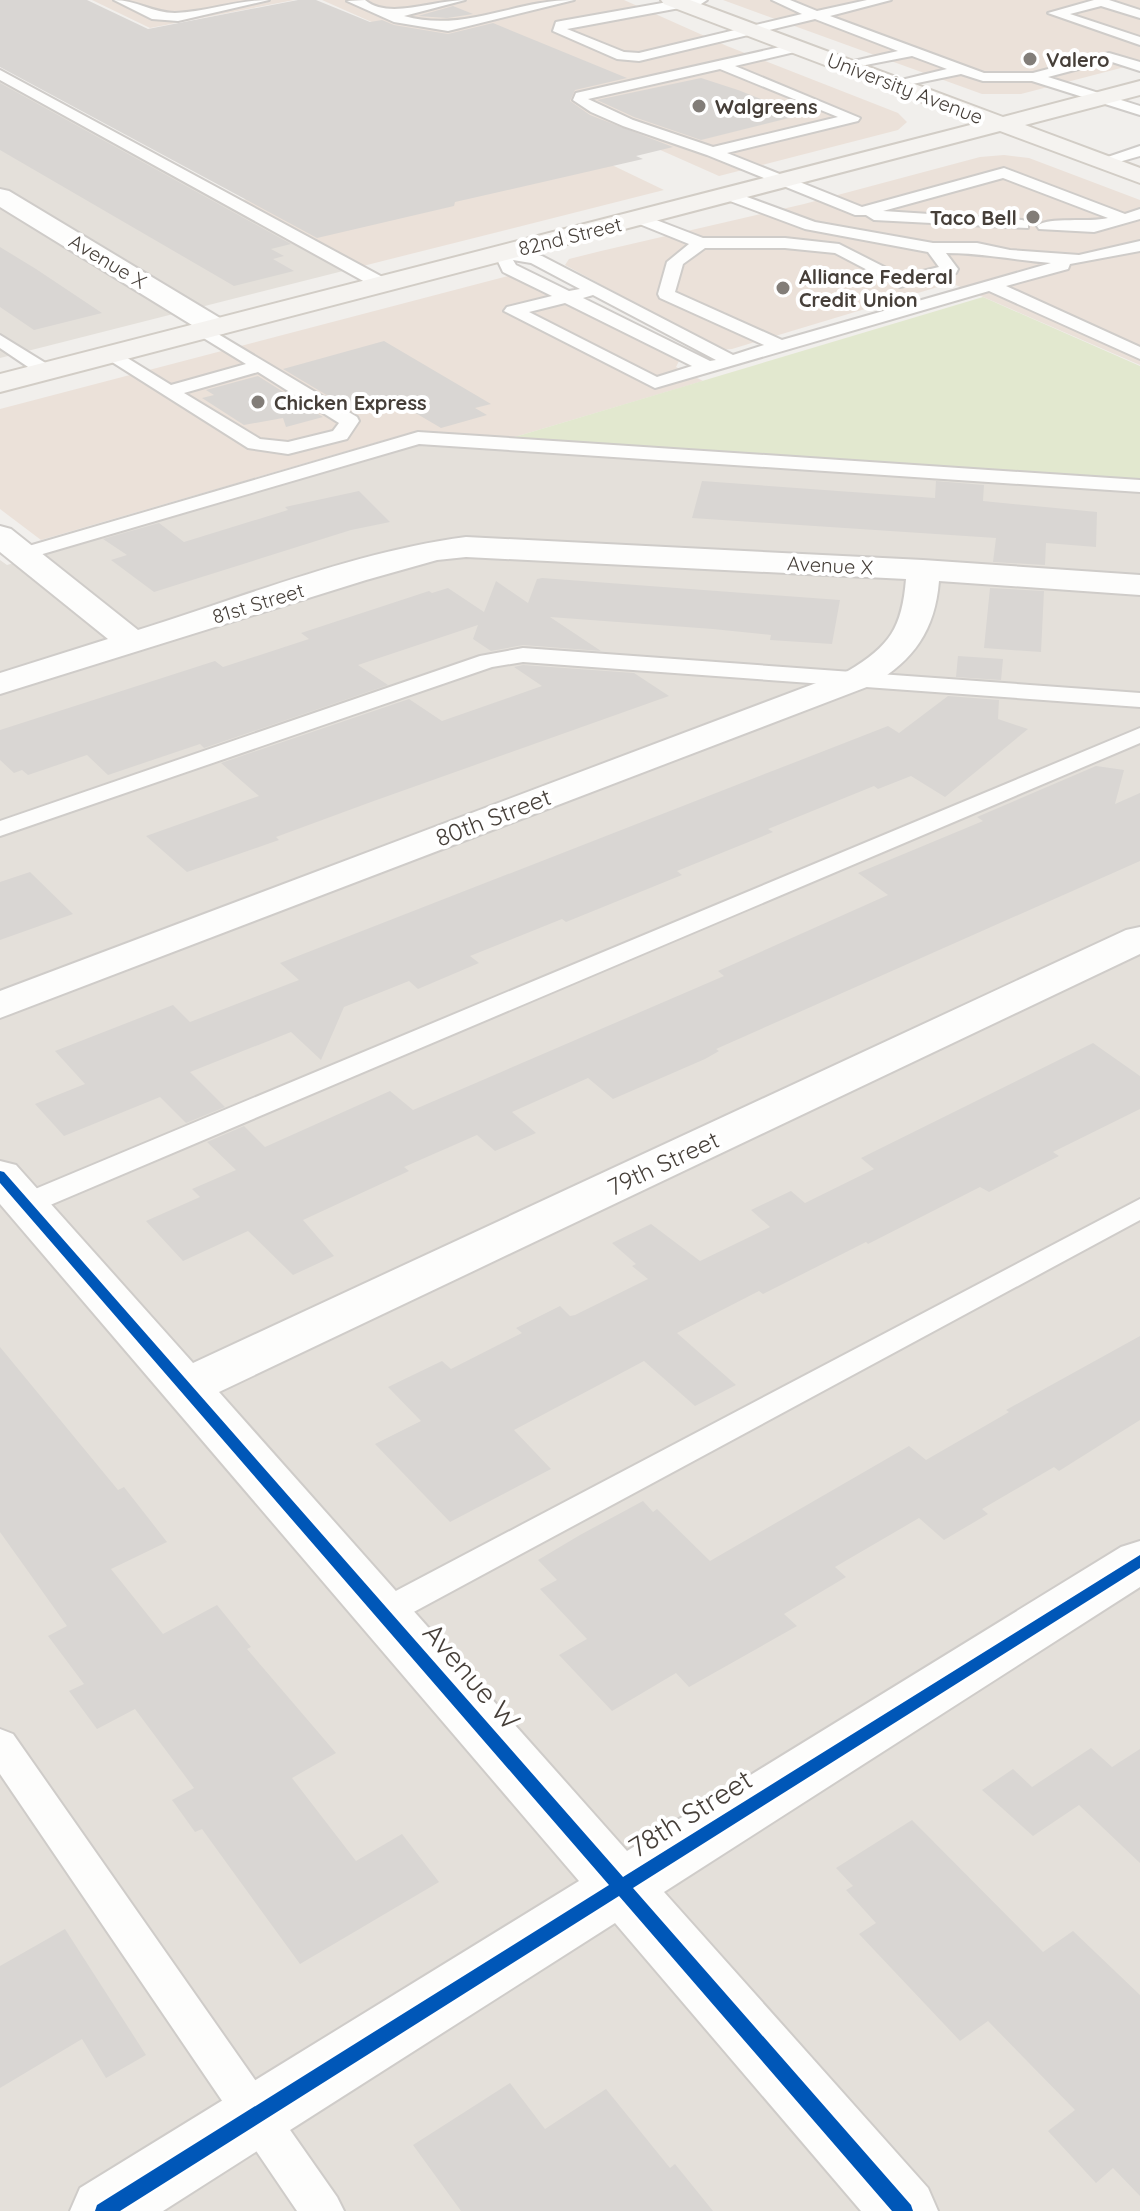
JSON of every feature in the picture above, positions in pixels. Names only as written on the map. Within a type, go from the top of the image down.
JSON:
[{"type":"main road","name":"University Avenue","points":[[684,1],[749,29],[1140,176]]},
{"type":"main road","name":"82nd Street","points":[[0,383],[1140,88]]},
{"type":"street","name":"Avenue X","points":[[0,196],[209,329]]},
{"type":"street","points":[[11,545],[133,642]]},
{"type":"street","name":"81st Street","points":[[0,684],[435,551],[466,547],[520,550]]},
{"type":"street","name":"Avenue X","points":[[520,550],[923,570],[1140,585]]},
{"type":"street","name":"80th Street","points":[[0,1005],[860,678],[886,664],[913,636],[922,605],[923,570]]},
{"type":"street","name":"79th Street","points":[[186,1387],[1140,939]]},
{"type":"street","name":"Avenue W","points":[[13,1189],[385,1612],[904,2211]]},
{"type":"street","name":"78th Street","points":[[104,2211],[1140,1561]]},
{"type":"lane","points":[[120,0],[157,16],[178,17],[263,0]]},
{"type":"lane","points":[[359,0],[353,1],[386,15],[459,0]]},
{"type":"lane","points":[[778,0],[983,77],[1033,77],[1109,57],[1140,67]]},
{"type":"lane","points":[[684,1],[561,25],[560,31],[622,56],[639,57],[749,29],[885,0]]},
{"type":"lane","points":[[386,15],[389,21],[407,28],[448,27],[568,1]]},
{"type":"lane","points":[[1140,14],[1102,2],[1055,13],[1140,41]]},
{"type":"lane","points":[[581,96],[798,47]]},
{"type":"lane","points":[[850,66],[913,52]]},
{"type":"lane","points":[[712,152],[853,118],[721,65]]},
{"type":"lane","points":[[898,85],[962,70]]},
{"type":"lane","points":[[0,74],[382,284]]},
{"type":"lane","points":[[638,90],[655,86],[666,77]]},
{"type":"lane","points":[[1033,77],[1140,111]]},
{"type":"lane","points":[[581,96],[580,100],[590,107],[653,134],[688,142],[861,212],[884,217],[1022,225]]},
{"type":"lane","points":[[581,96],[614,96]]},
{"type":"lane","points":[[1101,162],[1140,151]]},
{"type":"lane","points":[[861,212],[1004,173],[1132,216]]},
{"type":"lane","points":[[728,195],[811,226],[933,248],[977,248],[1010,255],[1079,260]]},
{"type":"lane","points":[[1045,226],[1094,227],[1132,216]]},
{"type":"lane","points":[[638,218],[701,243],[785,243],[839,249],[900,282],[950,269]]},
{"type":"lane","points":[[701,243],[675,262],[666,294],[780,346]]},
{"type":"lane","points":[[594,290],[513,311],[655,383],[990,285],[1140,246]]},
{"type":"lane","points":[[933,248],[950,269],[1140,354]]},
{"type":"lane","points":[[502,253],[536,259],[730,360]]},
{"type":"lane","points":[[502,253],[509,268],[707,367]]},
{"type":"lane","points":[[110,355],[255,444],[288,448],[340,435],[350,421],[260,366],[209,329]]},
{"type":"lane","points":[[0,340],[46,371]]},
{"type":"lane","points":[[169,391],[260,366]]},
{"type":"lane","points":[[11,545],[418,438],[1140,486]]},
{"type":"lane","points":[[0,829],[488,661],[523,655],[1140,700]]},
{"type":"lane","points":[[13,1189],[1140,735]]},
{"type":"lane","points":[[385,1612],[1140,1208]]},
{"type":"lane","points":[[0,1744],[322,2211]]},
{"type":"shaded area","points":[[92,0],[294,0],[150,28]]},
{"type":"shaded area","points":[[322,0],[624,0],[727,46],[898,113],[907,122],[898,130],[719,176]]},
{"type":"shaded area","points":[[723,0],[1140,0],[1140,63],[1021,94],[982,94]]},
{"type":"shaded area","points":[[0,81],[343,271],[0,358]]},
{"type":"shaded area","points":[[539,130],[664,190],[359,267],[238,201]]},
{"type":"shaded area","points":[[1004,155],[1029,158],[1140,200],[1140,365],[951,283],[721,350],[565,265],[569,259],[804,204],[980,157]]},
{"type":"shaded area","points":[[508,276],[520,278],[679,361],[676,367],[703,381],[508,439],[409,433],[41,540],[0,509],[0,409]]},
{"type":"shaded area","points":[[418,444],[1140,493],[1140,2211],[0,2211],[0,560],[7,565]]},
{"type":"green space","points":[[983,297],[1140,366],[1140,480],[508,439]]},
{"type":"building","points":[[0,0],[87,0],[148,29],[298,0],[316,0],[370,22],[382,20],[394,25],[448,34],[493,23],[627,78],[575,90],[570,101],[590,115],[673,147],[636,156],[643,159],[455,202],[454,206],[317,238],[0,67]]},
{"type":"building","points":[[453,6],[473,14],[447,18],[418,16]]},
{"type":"building","name":"Walgreens","points":[[701,78],[801,115],[701,140],[634,117],[597,100]]},
{"type":"building","points":[[0,83],[291,244],[271,249],[284,256],[273,259],[294,271],[234,286],[0,150]]},
{"type":"building","points":[[0,247],[102,313],[34,330],[0,307]]},
{"type":"building","points":[[384,341],[491,404],[475,408],[487,415],[441,428],[390,398],[350,409],[283,369]]},
{"type":"building","name":"Chicken Express","points":[[258,376],[323,417],[286,427],[283,418],[244,425],[202,398],[214,395],[206,390]]},
{"type":"building","points":[[702,481],[935,498],[936,481],[984,485],[983,501],[1097,512],[1096,547],[1046,543],[1045,565],[993,562],[996,538],[692,518]]},
{"type":"building","points":[[359,491],[390,522],[351,530],[154,592],[111,560],[127,555],[103,539],[159,523],[184,542],[288,510],[285,507]]},
{"type":"building","points":[[537,579],[840,600],[832,644],[770,640],[771,635],[713,629],[550,617],[601,651],[523,645],[491,651],[473,639],[478,625],[358,665],[388,685],[204,748],[200,744],[108,775],[87,755],[28,775],[22,770],[14,773],[0,760],[0,730],[215,661],[223,667],[309,639],[301,633],[429,591],[432,593],[448,588],[484,612],[496,581],[528,603]]},
{"type":"building","points":[[990,588],[1044,591],[1041,652],[984,648]]},
{"type":"building","points":[[958,656],[1003,659],[1001,680],[956,677]]},
{"type":"building","points":[[523,665],[634,673],[669,696],[371,802],[276,837],[279,840],[187,872],[146,836],[259,796],[221,763],[409,699],[442,721],[542,686],[514,667]]},
{"type":"building","points":[[948,696],[999,700],[998,719],[1028,729],[945,797],[911,776],[878,789],[874,786],[768,829],[773,832],[677,871],[682,875],[566,922],[562,919],[470,956],[479,963],[418,989],[409,981],[344,1007],[321,1060],[291,1032],[190,1072],[225,1107],[186,1123],[160,1097],[64,1136],[35,1104],[85,1084],[55,1051],[173,1005],[190,1022],[299,980],[280,963],[888,726],[899,733]]},
{"type":"building","points":[[1096,766],[1124,770],[1115,804],[1140,793],[1140,861],[716,1049],[719,1051],[705,1059],[613,1099],[588,1078],[512,1112],[536,1133],[495,1151],[477,1135],[404,1167],[409,1171],[303,1220],[334,1256],[293,1275],[248,1231],[183,1261],[146,1221],[200,1197],[192,1189],[236,1170],[207,1142],[244,1126],[265,1147],[390,1091],[413,1110],[724,976],[718,971],[888,895],[858,873],[983,821],[977,817]]},
{"type":"building","points":[[30,872],[73,914],[0,940],[0,882]]},
{"type":"building","points":[[1093,1043],[1140,1076],[1140,1109],[1053,1152],[1059,1156],[989,1192],[980,1187],[868,1244],[866,1242],[763,1294],[759,1291],[677,1333],[736,1385],[695,1406],[644,1361],[514,1430],[551,1469],[450,1522],[375,1444],[421,1421],[388,1387],[442,1361],[451,1369],[522,1333],[516,1328],[560,1306],[570,1316],[575,1315],[648,1279],[612,1243],[651,1224],[700,1261],[770,1227],[751,1210],[791,1191],[805,1203],[874,1169],[861,1158]]},
{"type":"building","points":[[1140,1336],[1140,1420],[1059,1471],[1054,1467],[982,1509],[988,1514],[944,1540],[919,1518],[835,1567],[846,1577],[784,1614],[797,1626],[689,1687],[676,1673],[612,1711],[559,1655],[587,1639],[540,1589],[557,1580],[538,1560],[580,1535],[643,1501],[653,1512],[657,1509],[710,1561],[909,1446],[926,1460],[1009,1412],[1006,1410]]},
{"type":"building","points":[[0,1347],[118,1490],[124,1487],[167,1542],[111,1569],[163,1634],[217,1605],[251,1647],[247,1649],[336,1753],[292,1778],[356,1861],[402,1834],[439,1882],[300,1964],[202,1829],[195,1832],[172,1800],[194,1788],[135,1709],[97,1729],[69,1691],[84,1684],[48,1636],[67,1626],[0,1532]]},
{"type":"building","points":[[1091,1748],[1112,1767],[1140,1749],[1140,1863],[1079,1805],[1033,1836],[982,1790],[1013,1769],[1032,1787]]},
{"type":"building","points":[[912,1820],[1043,1952],[1073,1931],[1140,1995],[1140,2196],[1113,2168],[1096,2183],[1048,2131],[1075,2110],[988,2021],[960,2041],[859,1934],[876,1923],[846,1890],[853,1886],[836,1868]]},
{"type":"building","points":[[65,1929],[146,2055],[106,2078],[82,2039],[0,2088],[0,1966]]},
{"type":"building","points":[[510,2083],[545,2129],[606,2089],[670,2168],[675,2164],[713,2211],[461,2211],[413,2145]]},
{"type":"cycle path","points":[[0,1175],[904,2211]]},
{"type":"cycle path","points":[[104,2211],[1140,1561]]},
{"type":"place","name":"Valero","points":[[1030,59]]},
{"type":"place","name":"Walgreens","points":[[699,106]]},
{"type":"place","name":"Taco Bell","points":[[1033,217]]},
{"type":"place","name":"Alliance Federal Credit Union","points":[[783,288]]},
{"type":"place","name":"Chicken Express","points":[[258,402]]}]
